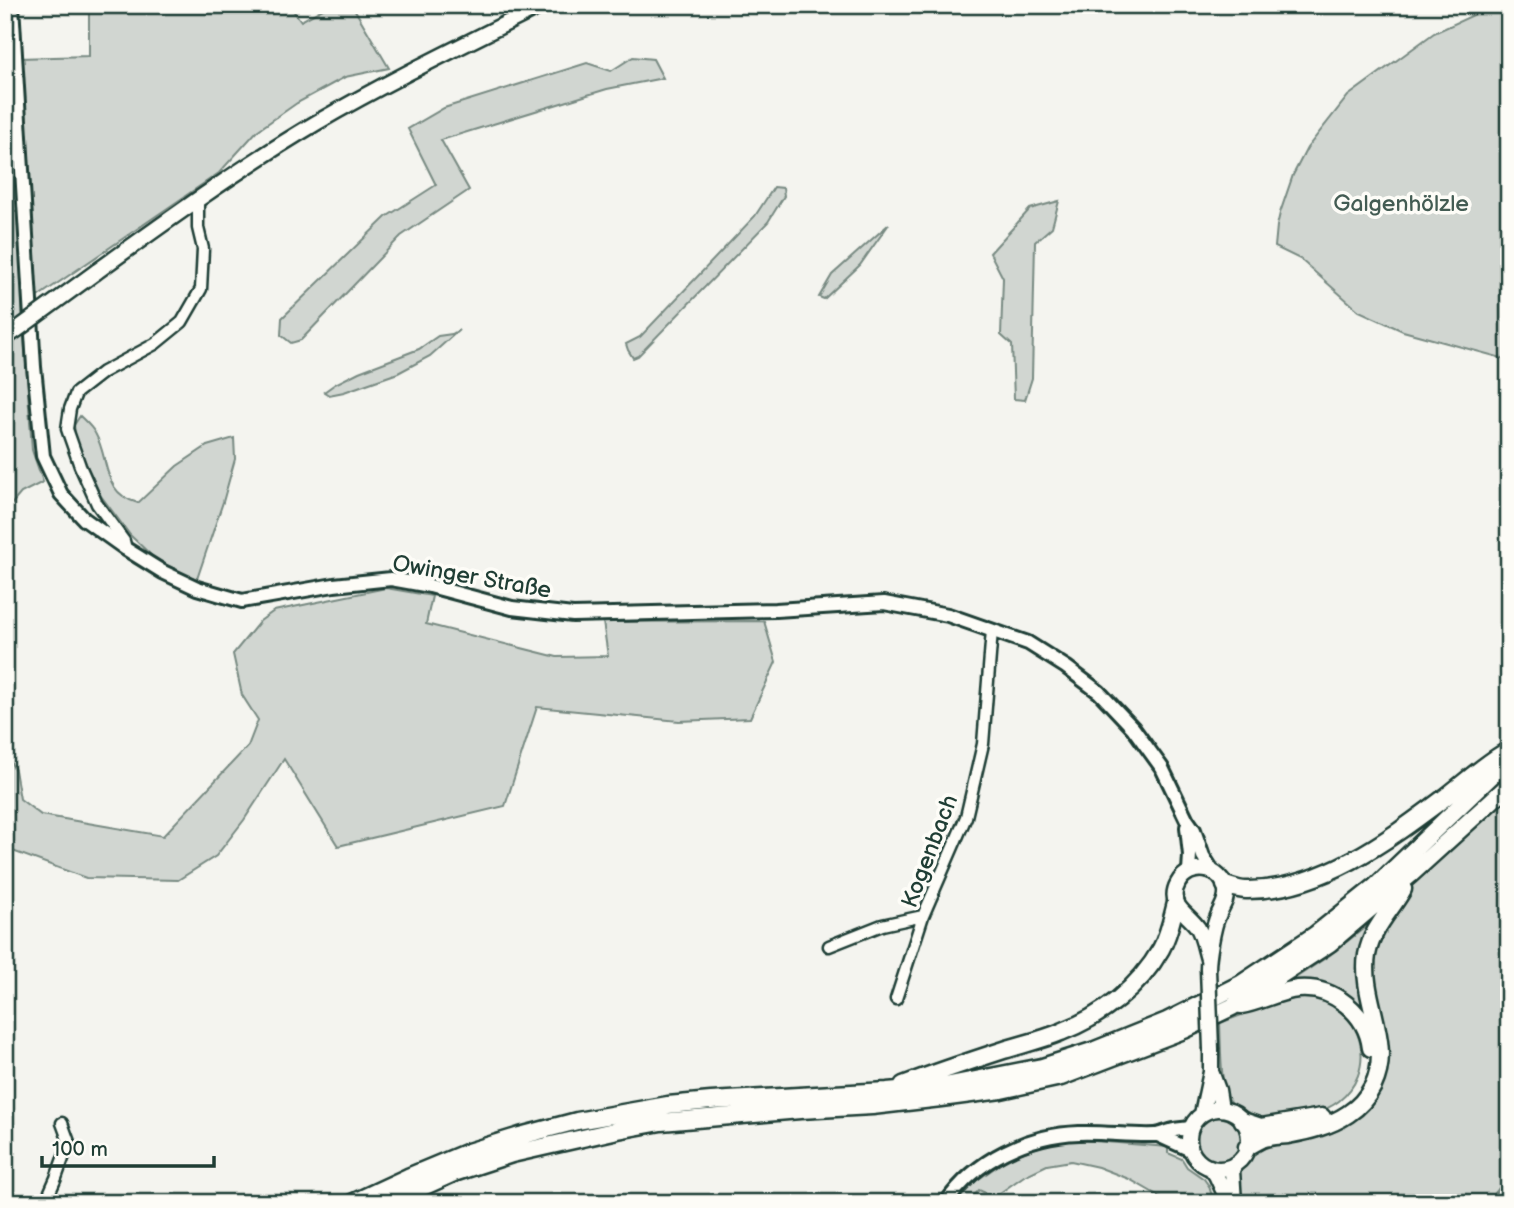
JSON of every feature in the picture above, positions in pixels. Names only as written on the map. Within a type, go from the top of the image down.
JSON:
[{"type":"highway","points":[[1225,885],[1244,890],[1279,887],[1315,877],[1347,863],[1415,820],[1509,750]]},
{"type":"highway","points":[[352,1203],[468,1152],[577,1121],[711,1101],[945,1086],[1042,1067],[1095,1050],[1167,1021],[1241,984],[1315,935],[1375,887],[1509,759]]},
{"type":"highway","points":[[387,1203],[454,1173],[512,1154],[618,1130],[661,1122],[872,1107],[1002,1090],[1061,1077],[1184,1030],[1232,1007],[1330,943],[1509,785]]},
{"type":"highway","points":[[1247,1147],[1263,1139],[1302,1132],[1336,1121],[1359,1106],[1368,1096],[1381,1057],[1367,978],[1367,955],[1383,916],[1399,896],[1410,875]]},
{"type":"highway","points":[[887,1091],[1061,1032],[1097,1015],[1128,991],[1148,969],[1162,947],[1176,903]]},
{"type":"highway","points":[[1232,1007],[1258,1002],[1297,989],[1328,993],[1355,1012],[1367,1031],[1372,1053],[1362,1087],[1346,1105],[1335,1112],[1312,1119],[1261,1127],[1243,1121]]},
{"type":"main road","points":[[5,338],[198,199],[316,123],[415,68],[543,5]]},
{"type":"main road","points":[[1202,1115],[1212,1072],[1208,964],[1199,931],[1176,903],[1176,888],[1189,871],[1202,869],[1213,872],[1225,885],[1226,901],[1218,914],[1208,964]]},
{"type":"main road","points":[[1191,919],[1205,920],[1218,914]]},
{"type":"main road","points":[[1212,1072],[1221,1109]]},
{"type":"main road","points":[[1231,1203],[1232,1170],[1245,1154],[1249,1138],[1243,1121],[1234,1113],[1221,1109],[1211,1110],[1196,1120],[1191,1128],[1191,1150],[1199,1161],[1210,1167],[1223,1168],[1235,1164]]},
{"type":"main road","points":[[1210,1167],[1231,1203]]},
{"type":"street","name":"Owinger Straße","points":[[12,5],[34,367],[43,456],[61,494],[84,519],[163,572],[197,588],[242,601],[334,585],[391,579],[430,586],[512,608],[572,615],[776,610],[884,603],[948,615],[1028,643],[1099,692],[1133,728],[1162,768],[1213,872]]},
{"type":"street","points":[[5,151],[20,153]]},
{"type":"street","points":[[126,549],[124,541],[97,504],[80,466],[68,429],[70,409],[76,393],[103,372],[155,344],[182,322],[201,289],[203,249],[198,228],[198,199]]},
{"type":"street","name":"Kogenbach","points":[[897,999],[923,916],[967,817],[983,744],[992,630]]},
{"type":"street","name":"Owinger Straße","points":[[1187,820],[1189,871]]},
{"type":"street","points":[[829,946],[882,925],[923,916]]},
{"type":"street","points":[[44,1203],[69,1142],[62,1123]]},
{"type":"street","points":[[946,1203],[977,1170],[1010,1149],[1032,1140],[1082,1133],[1158,1135],[1191,1128]]},
{"type":"street","points":[[1158,1135],[1191,1150]]},
{"type":"green space","points":[[89,5],[289,5],[301,21],[330,5],[352,5],[389,68],[345,77],[297,103],[257,131],[219,173],[33,300],[19,58],[89,56]]},
{"type":"green space","name":"Galgenhölzle","points":[[1495,5],[1509,5],[1509,360],[1403,331],[1359,311],[1300,259],[1275,247],[1280,213],[1293,175],[1307,148],[1348,96],[1434,33]]},
{"type":"green space","points":[[633,57],[653,59],[663,78],[607,89],[441,140],[469,190],[401,236],[301,340],[291,343],[281,335],[282,318],[386,217],[436,185],[408,129],[444,108],[587,63],[611,71]]},
{"type":"green space","points":[[774,187],[783,188],[784,196],[768,222],[638,356],[633,358],[626,344],[640,337],[755,216]]},
{"type":"green space","points":[[1059,201],[1052,227],[1035,242],[1032,378],[1025,400],[1014,399],[1012,345],[1001,335],[1003,278],[990,253],[1030,209]]},
{"type":"green space","points":[[5,211],[19,211],[22,305],[32,450],[43,482],[21,493],[5,512]]},
{"type":"green space","points":[[889,224],[860,265],[824,299],[819,297],[832,275]]},
{"type":"green space","points":[[459,330],[430,356],[398,373],[344,392],[329,395],[324,392],[359,372],[419,349],[438,336]]},
{"type":"green space","points":[[80,416],[100,443],[108,474],[118,492],[138,503],[177,466],[207,446],[234,438],[235,459],[197,579],[176,571],[153,557],[130,535],[101,496],[76,442],[74,425]]},
{"type":"green space","points":[[386,588],[432,596],[426,624],[557,657],[608,656],[603,622],[764,621],[776,662],[750,718],[679,721],[537,707],[505,806],[338,846],[284,759],[244,820],[216,856],[178,880],[86,878],[7,849],[5,752],[15,770],[20,799],[41,815],[163,836],[248,746],[258,720],[242,695],[233,654],[260,621],[274,611]]},
{"type":"green space","points":[[1509,785],[1509,1176],[1487,1203],[1244,1203],[1239,1182],[1229,1167],[1209,1166],[1193,1154],[1189,1141],[1191,1128],[1205,1112],[1216,1110],[1226,1110],[1236,1115],[1244,1124],[1249,1138],[1323,1127],[1374,1083],[1367,955],[1399,896]]},
{"type":"green space","points":[[1368,925],[1360,970],[1364,1016],[1288,983],[1330,955]]},
{"type":"green space","points":[[1299,996],[1325,1001],[1339,1009],[1350,1020],[1361,1047],[1358,1076],[1339,1101],[1325,1109],[1278,1118],[1253,1117],[1244,1113],[1227,1097],[1222,1072],[1220,1023],[1275,1000]]},
{"type":"green space","points":[[1081,1140],[1168,1147],[1168,1153],[1182,1159],[1187,1167],[1204,1179],[1214,1203],[1166,1203],[1129,1179],[1098,1167],[1071,1161],[1047,1165],[1024,1176],[994,1197],[979,1190],[968,1203],[955,1203],[976,1181],[1010,1157],[1053,1142]]}]
